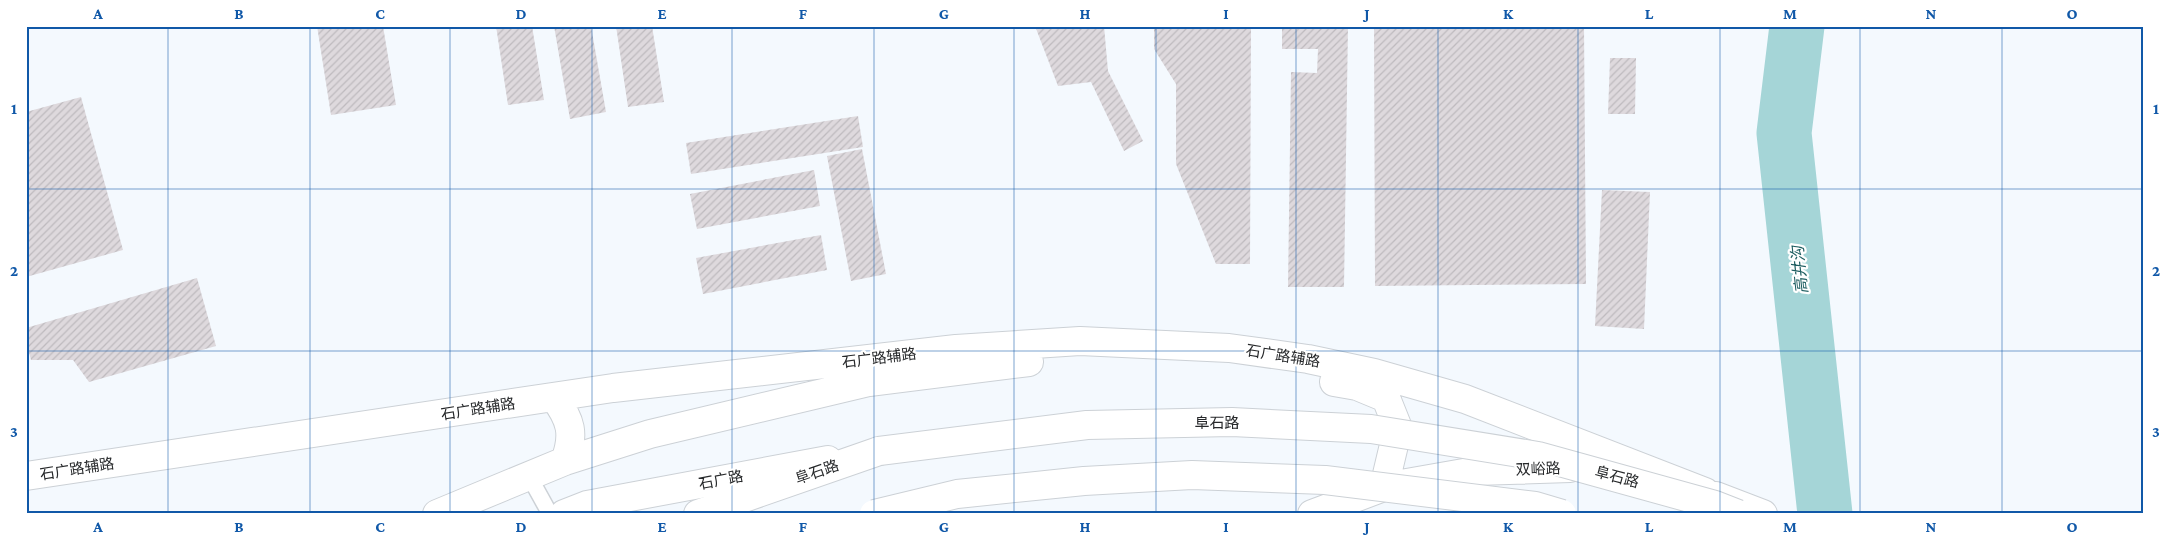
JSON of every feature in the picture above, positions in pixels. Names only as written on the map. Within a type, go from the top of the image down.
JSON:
[{"type":"main road","name":"石广路辅路","points":[[26,476],[554,397],[956,349],[1080,341],[1229,348],[1308,359],[1374,373],[1465,399],[1716,496]]},
{"type":"main road","name":"石广路辅路","points":[[437,514],[565,461],[650,434],[869,382],[1011,363],[1131,356],[1242,367],[1357,386],[1386,398],[1398,428],[1384,488]]},
{"type":"main road","points":[[554,397],[565,412],[569,425],[572,443],[565,461]]},
{"type":"main road","name":"阜石路","points":[[698,514],[879,450],[1087,425],[1232,422],[1371,429],[1538,456],[1715,505],[1738,514]]},
{"type":"main road","name":"石广路","points":[[564,514],[587,505],[879,450]]},
{"type":"main road","name":"双峪路","points":[[1312,514],[1384,488],[1475,471],[1569,468],[1716,496],[1764,514]]},
{"type":"main road","points":[[874,514],[958,494],[1084,481],[1192,475],[1325,480],[1535,506],[1562,514]]},
{"type":"lane","points":[[529,476],[550,514]]},
{"type":"building","points":[[317,26],[383,26],[396,105],[331,115]]},
{"type":"building","points":[[496,26],[532,26],[544,100],[508,105]]},
{"type":"building","points":[[554,26],[591,26],[606,112],[570,119]]},
{"type":"building","points":[[616,26],[652,26],[664,102],[628,107]]},
{"type":"building","points":[[1035,26],[1104,26],[1108,71],[1143,141],[1124,151],[1091,82],[1058,86]]},
{"type":"building","points":[[1154,26],[1251,26],[1250,264],[1216,264],[1176,164],[1176,84],[1154,49]]},
{"type":"building","points":[[1282,26],[1348,26],[1344,287],[1288,287],[1291,72],[1317,73],[1318,49],[1282,49]]},
{"type":"building","points":[[1374,26],[1584,26],[1586,284],[1375,286]]},
{"type":"building","points":[[1610,58],[1636,58],[1635,114],[1608,114]]},
{"type":"building","points":[[81,97],[123,250],[26,277],[26,112]]},
{"type":"building","points":[[858,116],[863,147],[691,174],[686,143]]},
{"type":"building","points":[[862,149],[886,274],[851,281],[827,156]]},
{"type":"building","points":[[814,170],[820,206],[697,229],[690,194]]},
{"type":"building","points":[[1602,190],[1650,192],[1644,329],[1595,326]]},
{"type":"building","points":[[821,235],[827,270],[703,294],[696,258]]},
{"type":"building","points":[[197,278],[216,346],[89,382],[73,360],[31,360],[26,342],[26,328]]},
{"type":"waterway","name":"高井沟","points":[[1797,26],[1784,133],[1825,514]]}]
